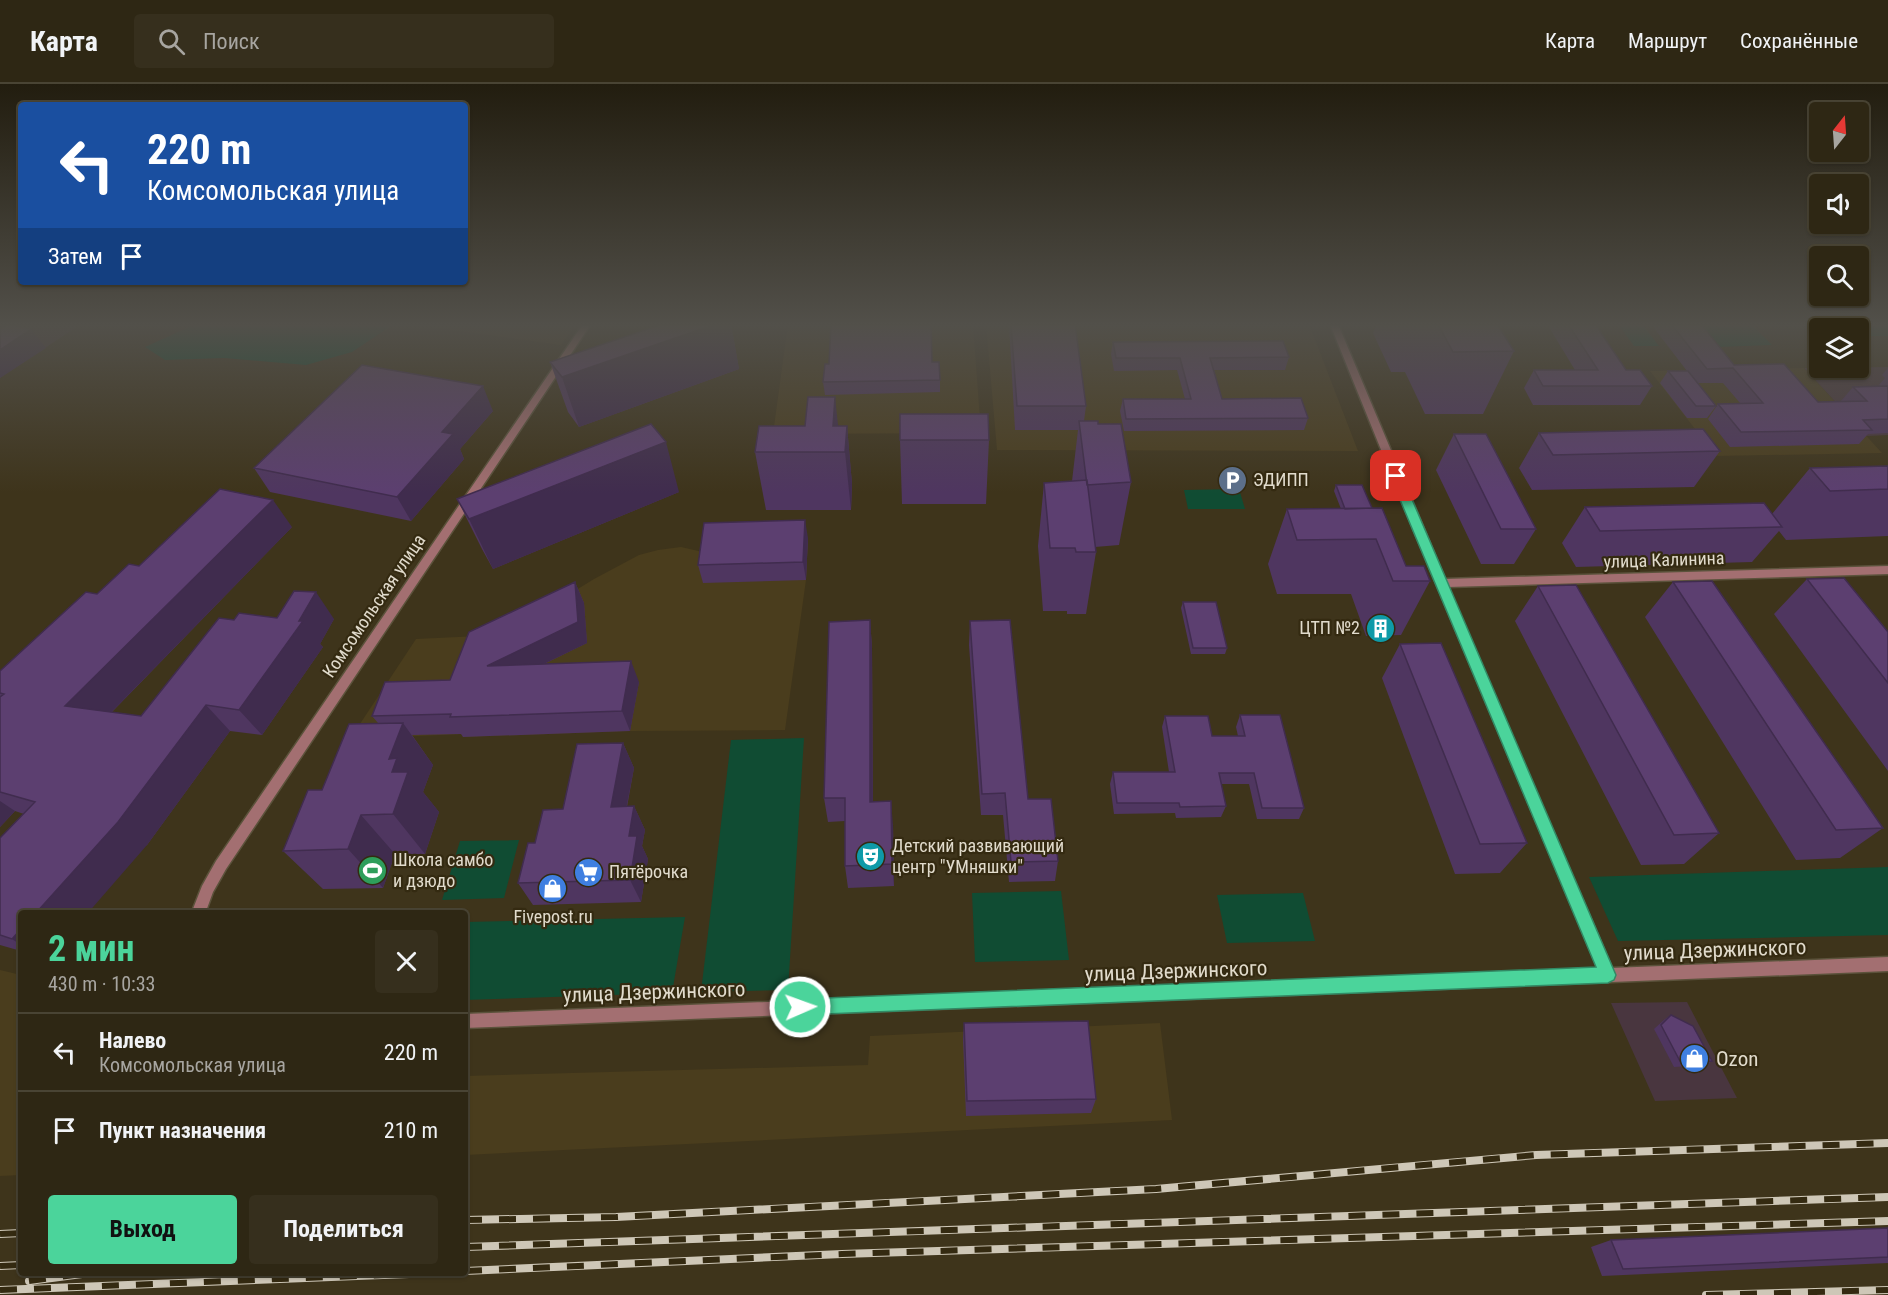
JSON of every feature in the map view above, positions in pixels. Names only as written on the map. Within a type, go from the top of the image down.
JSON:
[{"type":"street","name":"Комсомольская улица","points":[[200,910],[207,890],[221,865],[549,381]]},
{"type":"street","points":[[1357,381],[1608,975]]},
{"type":"street","name":"улица Калинина","points":[[1441,583],[1888,570]]},
{"type":"street","name":"улица Дзержинского","points":[[468,1021],[1888,964]]},
{"type":"shaded area","points":[[780,381],[977,381],[981,433],[773,434]]},
{"type":"shaded area","points":[[991,381],[1331,381],[1358,451],[997,450]]},
{"type":"shaded area","points":[[1657,381],[1815,381],[1882,453],[1716,456]]},
{"type":"shaded area","points":[[1816,381],[1888,381],[1888,435],[1867,436]]},
{"type":"shaded area","points":[[808,538],[806,580],[785,730],[630,731],[463,737],[464,734],[350,739],[416,639],[479,636],[534,616],[594,579],[639,555],[658,550],[681,547],[707,553]]},
{"type":"shaded area","points":[[0,970],[18,974],[18,1175],[0,1176]]},
{"type":"shaded area","points":[[1687,1002],[1737,1098],[1655,1101],[1611,1003]]},
{"type":"shaded area","points":[[1160,1023],[1172,1120],[468,1155],[468,1076],[868,1065],[870,1036]]},
{"type":"green space","points":[[1239,489],[1245,509],[1188,509],[1184,490]]},
{"type":"green space","points":[[804,738],[788,990],[701,992],[731,740]]},
{"type":"green space","points":[[519,840],[504,898],[442,900],[460,841]]},
{"type":"green space","points":[[1888,867],[1888,935],[1618,941],[1589,877]]},
{"type":"green space","points":[[1061,891],[1069,960],[975,962],[972,893]]},
{"type":"green space","points":[[1303,893],[1315,941],[1227,943],[1217,895]]},
{"type":"green space","points":[[685,917],[672,993],[468,1000],[468,922]]},
{"type":"building","points":[[346,381],[451,381],[483,386],[442,432],[453,434],[397,497],[254,468]]},
{"type":"building","points":[[823,381],[910,381],[823,382]]},
{"type":"building","points":[[1015,381],[1083,381],[1086,406],[1017,406]]},
{"type":"building","points":[[1186,381],[1217,381],[1222,399],[1301,398],[1308,418],[1126,419],[1123,399],[1191,399]]},
{"type":"building","points":[[1540,381],[1648,381],[1652,386],[1543,386]]},
{"type":"building","points":[[1676,381],[1696,381],[1716,406],[1696,406]]},
{"type":"building","points":[[1744,381],[1799,381],[1818,402],[1867,401],[1853,387],[1888,386],[1888,419],[1863,420],[1872,430],[1741,432],[1718,404],[1763,403]]},
{"type":"building","points":[[808,397],[835,397],[833,426],[847,426],[845,452],[755,452],[759,426],[805,426]]},
{"type":"building","points":[[900,414],[988,414],[989,440],[900,440]]},
{"type":"building","points":[[1079,421],[1121,424],[1131,482],[1087,485]]},
{"type":"building","points":[[651,424],[666,442],[469,519],[457,499]]},
{"type":"building","points":[[1703,429],[1720,451],[1553,455],[1539,433]]},
{"type":"building","points":[[1454,434],[1486,434],[1536,529],[1501,529]]},
{"type":"building","points":[[1888,466],[1888,489],[1830,491],[1810,468]]},
{"type":"building","points":[[1087,480],[1096,552],[1076,552],[1075,548],[1050,548],[1044,483]]},
{"type":"building","points":[[1336,485],[1362,485],[1372,508],[1345,509]]},
{"type":"building","points":[[220,489],[273,500],[65,706],[141,716],[219,618],[234,620],[239,613],[277,618],[294,591],[316,592],[299,621],[303,621],[239,710],[206,705],[118,822],[39,910],[18,910],[18,932],[12,939],[0,935],[0,838],[35,802],[0,792],[0,697],[4,694],[0,693],[0,671],[86,592],[97,594],[129,564],[139,566]]},
{"type":"building","points":[[1764,503],[1782,527],[1600,531],[1585,507]]},
{"type":"building","points":[[1382,508],[1406,566],[1424,566],[1430,581],[1393,581],[1376,539],[1297,540],[1287,509]]},
{"type":"building","points":[[805,520],[803,562],[698,565],[704,523]]},
{"type":"building","points":[[1844,578],[1888,632],[1888,683],[1807,579]]},
{"type":"building","points":[[1712,581],[1883,828],[1836,830],[1673,582]]},
{"type":"building","points":[[575,582],[578,622],[487,666],[631,661],[622,711],[450,717],[451,714],[372,716],[385,682],[450,680],[469,632]]},
{"type":"building","points":[[1576,585],[1719,833],[1674,835],[1538,586]]},
{"type":"building","points":[[1183,602],[1216,602],[1227,648],[1193,648]]},
{"type":"building","points":[[870,620],[870,802],[891,801],[892,864],[845,866],[845,798],[824,798],[829,622]]},
{"type":"building","points":[[1010,620],[1028,799],[1051,799],[1058,861],[1011,862],[1005,793],[982,794],[970,621]]},
{"type":"building","points":[[1441,643],[1527,843],[1480,844],[1400,644]]},
{"type":"building","points":[[1240,715],[1280,715],[1304,808],[1262,808],[1254,773],[1219,773],[1226,806],[1180,807],[1179,803],[1117,803],[1113,772],[1175,772],[1165,716],[1208,716],[1212,736],[1245,736]]},
{"type":"building","points":[[403,723],[389,759],[397,758],[392,772],[408,772],[393,814],[361,815],[348,849],[283,851],[308,790],[322,790],[349,724]]},
{"type":"building","points":[[623,743],[611,807],[634,806],[629,836],[637,836],[630,880],[518,883],[528,843],[535,843],[543,810],[563,809],[577,744]]},
{"type":"building","points":[[1671,1015],[1693,1026],[1712,1061],[1681,1063],[1661,1025]]},
{"type":"building","points":[[1088,1021],[1096,1099],[967,1101],[964,1023]]},
{"type":"building","points":[[1888,1228],[1888,1257],[1623,1269],[1611,1240]]},
{"type":"railway","points":[[468,1220],[616,1217],[1156,1189],[1536,1155],[1888,1143]]},
{"type":"railway","points":[[468,1247],[1888,1197]]},
{"type":"railway","points":[[468,1271],[842,1254],[1888,1221]]},
{"type":"railway","points":[[0,1234],[18,1233]]},
{"type":"railway","points":[[0,1266],[18,1265]]},
{"type":"railway","points":[[29,1281],[67,1276]]},
{"type":"railway","points":[[0,1290],[358,1276]]},
{"type":"railway","points":[[1706,1295],[1888,1290]]},
{"type":"place","name":"ЭДИПП","points":[[1232,480]]},
{"type":"place","name":"ЦТП №2","points":[[1381,628]]},
{"type":"place","name":"Детский развивающий центр \"УМняшки\"","points":[[871,856]]},
{"type":"place","name":"Школа самбо и дзюдо","points":[[372,870]]},
{"type":"place","name":"Пятёрочка","points":[[588,872]]},
{"type":"place","name":"Fivepost.ru","points":[[553,888]]},
{"type":"place","name":"Ozon","points":[[1695,1059]]},
{"type":"route","points":[[800,1007],[1608,975],[1396,476]]}]
